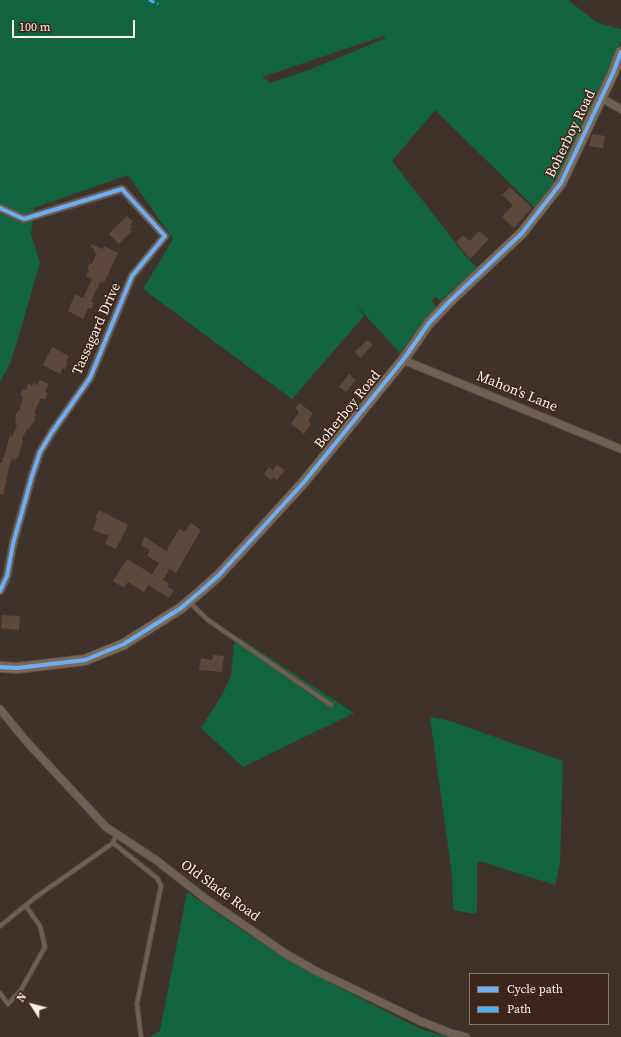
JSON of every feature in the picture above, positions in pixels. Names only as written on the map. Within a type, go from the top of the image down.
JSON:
[{"type":"street","name":"Boherboy Road","points":[[0,667],[17,668],[85,660],[124,644],[181,608],[218,575],[304,482],[403,360],[429,323],[522,233],[561,183],[614,73],[621,52]]},
{"type":"street","points":[[601,98],[621,109]]},
{"type":"street","name":"Tassagard Drive","points":[[0,208],[24,219],[122,189],[165,236],[132,276],[90,378],[52,432],[40,452],[13,544],[7,576],[0,591]]},
{"type":"street","name":"Mahon's Lane","points":[[403,360],[621,449]]},
{"type":"street","name":"Old Slade Road","points":[[0,709],[26,741],[106,827],[156,860],[200,894],[286,954],[316,971],[418,1020],[450,1033],[466,1037]]},
{"type":"lane","points":[[189,602],[208,620],[331,705]]},
{"type":"lane","points":[[0,926],[113,843],[117,834]]},
{"type":"lane","points":[[113,843],[158,879],[161,886],[137,1004],[141,1037]]},
{"type":"lane","points":[[0,993],[8,1004],[21,990],[44,947],[40,926],[26,906]]},
{"type":"green space","points":[[0,0],[568,0],[595,21],[621,29],[621,41],[609,72],[574,146],[548,192],[535,208],[435,110],[392,161],[468,259],[477,267],[441,301],[435,297],[432,300],[436,307],[428,315],[400,353],[354,303],[364,316],[292,399],[143,289],[173,239],[128,175],[34,208],[31,234],[40,263],[11,362],[0,382]],"holes":[[[384,36],[386,38],[309,70],[270,83],[262,77]]]},
{"type":"green space","points":[[238,637],[354,713],[243,767],[201,728],[222,695],[231,676],[234,644]]},
{"type":"green space","points":[[430,717],[447,720],[563,761],[560,863],[555,885],[480,861],[477,864],[477,910],[475,914],[453,910],[452,874]]},
{"type":"green space","points":[[187,892],[249,935],[297,965],[421,1029],[447,1037],[150,1037],[160,1031]]},
{"type":"building","points":[[592,134],[605,136],[603,148],[589,146]]},
{"type":"building","points":[[510,187],[532,208],[514,228],[502,217],[513,205],[502,195]]},
{"type":"building","points":[[127,216],[133,222],[130,225],[132,227],[130,229],[132,231],[119,244],[109,234]]},
{"type":"building","points":[[479,231],[489,239],[470,259],[456,242],[463,235],[470,241]]},
{"type":"building","points":[[90,244],[103,249],[104,246],[118,253],[105,281],[102,283],[100,282],[91,302],[94,303],[91,309],[88,308],[83,319],[68,311],[75,294],[83,298],[92,279],[86,276],[89,270],[87,269],[90,263],[92,264],[96,254]]},
{"type":"building","points":[[367,340],[373,345],[360,358],[355,352]]},
{"type":"building","points":[[52,347],[69,356],[66,361],[68,362],[65,370],[63,368],[60,374],[43,365]]},
{"type":"building","points":[[349,374],[356,380],[346,392],[339,387]]},
{"type":"building","points":[[40,380],[49,384],[45,392],[48,393],[45,400],[41,398],[34,413],[36,414],[34,418],[36,418],[29,429],[27,428],[22,440],[18,458],[16,457],[15,460],[12,459],[10,463],[3,495],[0,494],[0,463],[2,463],[10,436],[12,437],[17,425],[15,424],[17,420],[15,419],[15,416],[18,410],[19,411],[23,397],[20,395],[23,389],[26,390],[28,384],[32,386],[33,383],[37,385]]},
{"type":"building","points":[[299,403],[313,413],[308,421],[311,424],[304,434],[291,424],[299,412],[295,408]]},
{"type":"building","points":[[277,465],[285,470],[277,480],[273,477],[271,480],[264,474],[269,467],[273,470]]},
{"type":"building","points":[[99,510],[128,525],[116,549],[105,544],[109,536],[93,530],[97,519],[95,517]]},
{"type":"building","points":[[191,523],[201,530],[176,573],[170,569],[163,580],[169,584],[167,587],[174,590],[169,598],[148,585],[144,592],[128,582],[124,588],[113,581],[127,559],[152,574],[159,563],[147,556],[150,550],[141,545],[145,537],[166,551],[179,529],[184,532]]},
{"type":"building","points":[[2,615],[20,616],[19,630],[1,628]]},
{"type":"building","points":[[213,655],[224,656],[222,672],[199,670],[201,658],[212,660]]},
{"type":"marked path","points":[[149,0],[158,4]]},
{"type":"cycle path","points":[[0,667],[17,668],[85,660],[124,644],[181,608],[219,575],[304,482],[403,360],[429,323],[522,233],[561,183],[613,73],[621,52]]},
{"type":"cycle path","points":[[0,208],[24,219],[122,189],[165,236],[132,276],[90,378],[52,432],[40,452],[13,544],[7,576],[0,591]]}]
